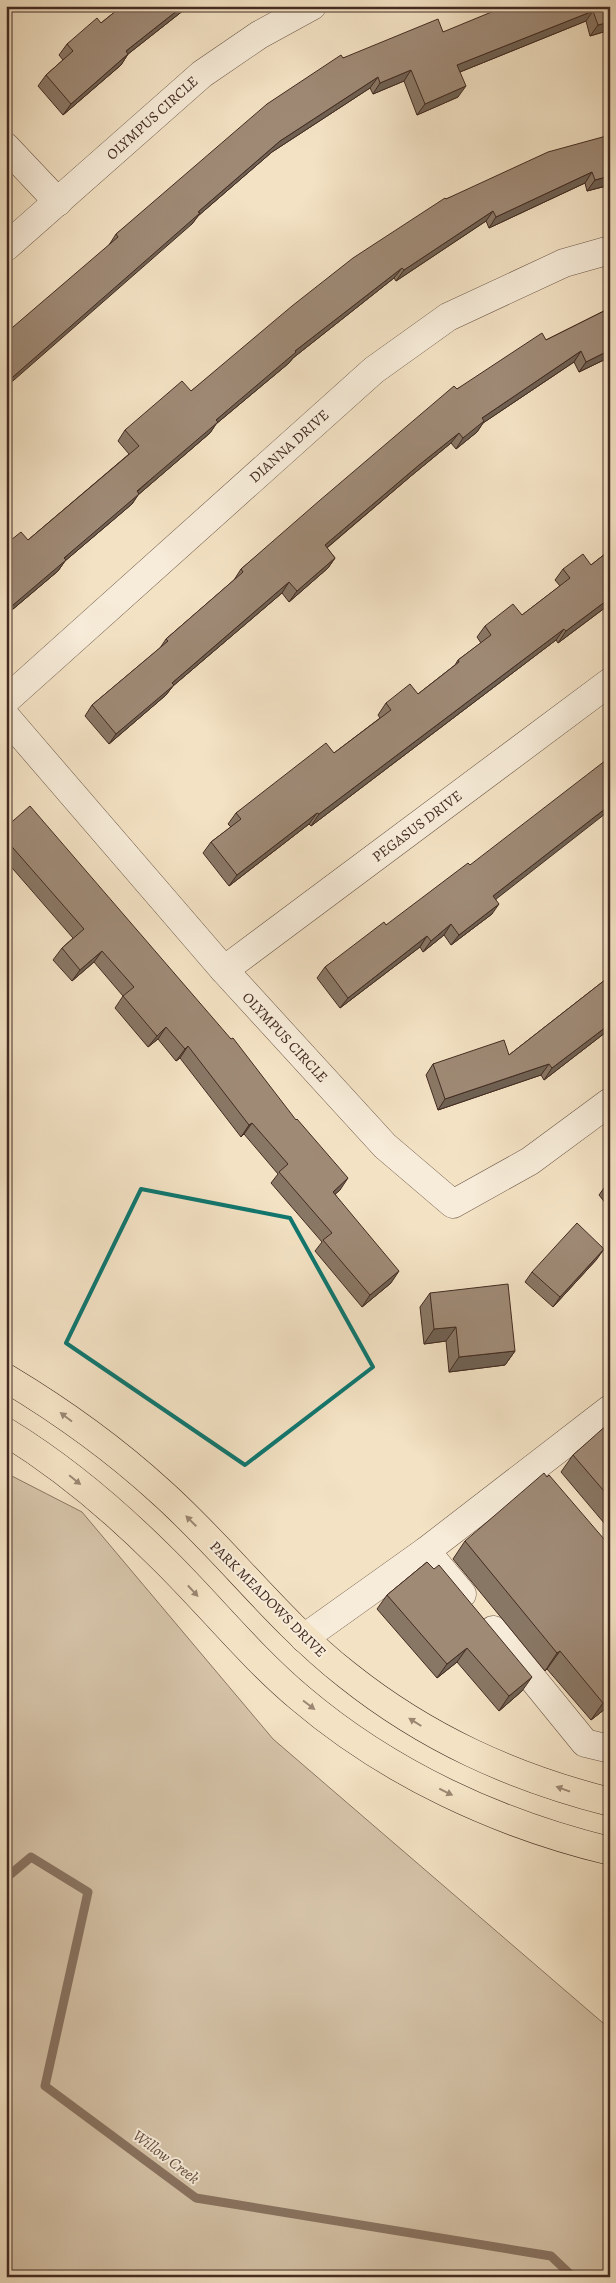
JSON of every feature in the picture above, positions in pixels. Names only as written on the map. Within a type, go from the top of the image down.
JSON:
[{"type":"main road","name":"PARK MEADOWS DRIVE","points":[[6,1378],[43,1400],[122,1458],[162,1492],[304,1638],[380,1701],[478,1757],[571,1792],[610,1802]]},
{"type":"main road","points":[[6,1432],[34,1449],[118,1517],[162,1558],[256,1657],[300,1699],[353,1738],[400,1768],[448,1793],[516,1822],[569,1841],[610,1851]]},
{"type":"street","name":"OLYMPUS CIRCLE","points":[[6,247],[202,74],[259,35],[312,6]]},
{"type":"street","points":[[6,147],[58,202]]},
{"type":"street","name":"DIANNA DRIVE","points":[[6,700],[374,370],[448,318],[564,263],[610,250]]},
{"type":"street","name":"PEGASUS DRIVE","points":[[224,970],[610,682]]},
{"type":"street","name":"OLYMPUS CIRCLE","points":[[6,717],[224,970],[385,1146],[453,1204],[530,1161],[610,1102]]},
{"type":"street","points":[[304,1638],[426,1551],[536,1467],[605,1422]]},
{"type":"street","points":[[536,1467],[554,1489]]},
{"type":"street","points":[[426,1551],[585,1743],[610,1749]]},
{"type":"highlighted area","points":[[141,1189],[290,1218],[373,1367],[245,1465],[66,1343]]},
{"type":"shaded area","points":[[6,1473],[82,1512],[273,1739],[610,2029],[610,2277],[6,2277]]},
{"type":"building","points":[[122,6],[183,6],[126,51],[128,54],[71,104],[46,75],[73,51],[67,44],[97,18],[101,23]]},
{"type":"building","points":[[506,6],[610,6],[610,22],[598,25],[593,11],[457,65],[466,86],[425,104],[411,70],[380,83],[378,77],[280,141],[6,383],[6,333],[118,237],[116,234],[267,104],[341,55],[343,58],[438,19],[443,32]]},
{"type":"building","points":[[610,135],[610,176],[595,180],[592,172],[496,217],[493,211],[404,270],[402,268],[295,351],[216,420],[218,422],[137,491],[139,494],[64,558],[66,560],[6,611],[6,559],[8,557],[6,555],[6,544],[21,532],[28,540],[139,446],[125,430],[182,381],[191,391],[292,306],[353,258],[445,198],[548,152]]},
{"type":"building","points":[[610,308],[610,350],[586,362],[581,351],[482,418],[484,421],[463,438],[459,433],[325,545],[335,558],[297,591],[289,582],[116,734],[92,705],[168,641],[166,639],[243,572],[241,569],[454,386],[457,389],[542,333],[546,340]]},
{"type":"building","points":[[610,550],[610,598],[566,631],[564,629],[237,875],[211,842],[241,819],[236,813],[326,743],[334,753],[391,710],[386,703],[410,684],[418,694],[491,635],[485,626],[513,604],[522,615],[570,578],[563,569],[583,554],[591,565]]},
{"type":"building","points":[[610,757],[610,805],[493,896],[499,904],[459,935],[451,924],[431,941],[427,936],[348,998],[325,967],[384,922],[386,925],[468,863],[470,865]]},
{"type":"building","points":[[30,806],[231,1039],[233,1038],[296,1120],[348,1178],[333,1192],[399,1271],[370,1295],[323,1240],[332,1233],[279,1172],[288,1164],[252,1123],[249,1125],[188,1046],[185,1049],[166,1027],[157,1036],[123,996],[134,987],[102,951],[80,970],[62,948],[84,929],[6,840],[6,827]]},
{"type":"building","points":[[610,976],[610,1024],[552,1068],[549,1064],[445,1099],[433,1064],[504,1040],[509,1055]]},
{"type":"building","points":[[610,1182],[610,1190],[606,1185]]},
{"type":"building","points":[[577,1223],[604,1249],[560,1297],[532,1272]]},
{"type":"building","points":[[508,1284],[515,1351],[459,1357],[456,1327],[434,1329],[430,1293]]},
{"type":"building","points":[[610,1424],[610,1498],[573,1455]]},
{"type":"building","points":[[544,1473],[547,1477],[549,1475],[610,1546],[610,1697],[603,1703],[560,1651],[557,1653],[465,1541]]},
{"type":"building","points":[[427,1562],[434,1569],[439,1565],[532,1677],[509,1696],[467,1648],[447,1664],[387,1595]]},
{"type":"waterway","name":"Willow Creek","points":[[6,1878],[31,1857],[88,1892],[45,2086],[196,2198],[551,2256],[573,2277]]}]
